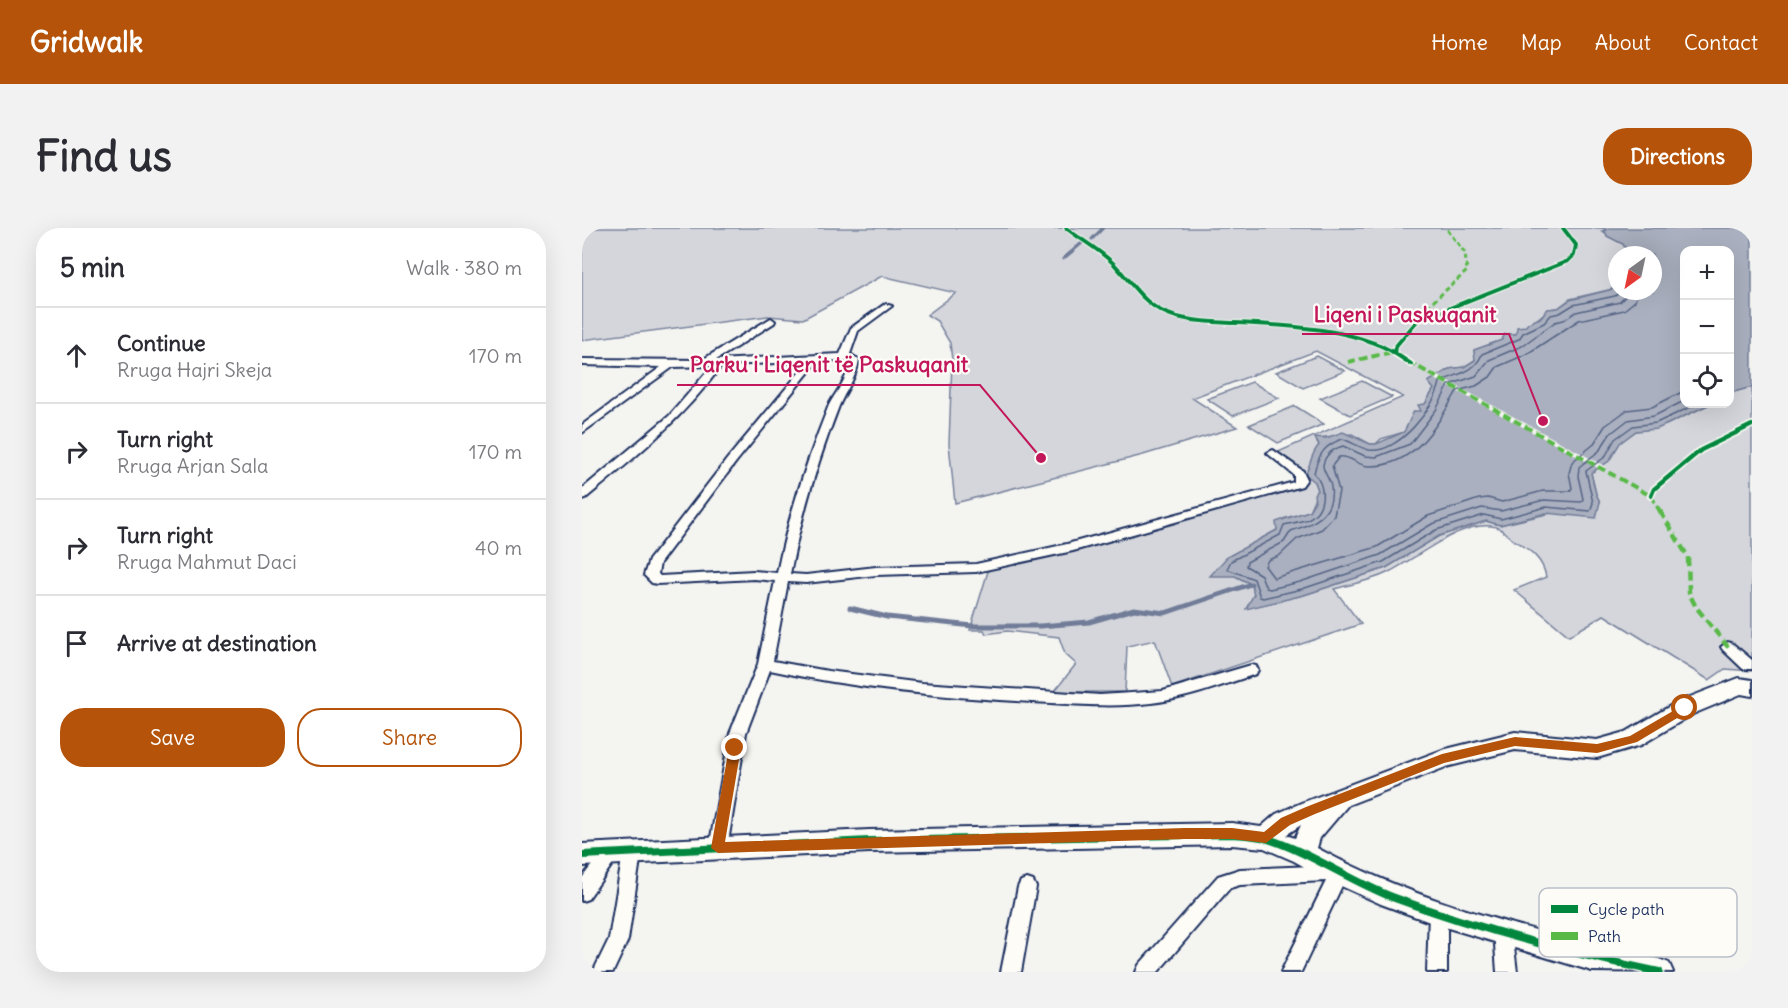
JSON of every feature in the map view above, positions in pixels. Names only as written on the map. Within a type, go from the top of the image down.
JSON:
[{"type":"street","points":[[844,357],[854,330],[888,306]]},
{"type":"street","points":[[704,363],[771,321]]},
{"type":"street","points":[[582,362],[671,364],[844,357],[854,360],[852,374],[835,404],[792,529],[767,644],[765,664],[738,733],[718,848]]},
{"type":"street","points":[[814,359],[732,460],[654,563],[651,575],[657,580],[754,575],[806,579],[876,571],[976,568],[1069,548],[1298,484],[1301,478],[1299,473],[1273,453]]},
{"type":"street","points":[[582,495],[670,422],[694,396],[719,363]]},
{"type":"street","points":[[582,430],[671,364]]},
{"type":"street","points":[[1728,647],[1748,665]]},
{"type":"street","points":[[765,664],[819,676],[881,684],[1007,695],[1119,700],[1162,696],[1251,670]]},
{"type":"street","points":[[1266,838],[1285,822],[1442,759],[1515,741],[1597,749],[1633,739],[1685,708],[1739,686],[1752,688]]},
{"type":"street","points":[[1303,853],[1309,833],[1323,816],[1343,798]]},
{"type":"street","points":[[582,855],[718,848],[1185,833],[1232,834],[1266,838],[1303,853],[1339,873],[1390,896],[1438,913],[1539,942]]},
{"type":"street","points":[[582,894],[621,853]]},
{"type":"street","points":[[603,972],[618,940],[621,853]]},
{"type":"street","points":[[1146,972],[1224,882],[1240,877],[1339,873]]},
{"type":"street","points":[[1291,972],[1339,873]]},
{"type":"street","points":[[1011,972],[1027,886]]},
{"type":"street","points":[[1437,972],[1438,913]]},
{"type":"street","points":[[1503,931],[1507,972]]},
{"type":"street","points":[[1589,957],[1659,972]]},
{"type":"shaded area","points":[[582,228],[1604,228],[1607,236],[1624,246],[1608,246],[1608,290],[1570,299],[1558,308],[1548,309],[1537,320],[1516,334],[1505,334],[1502,340],[1474,350],[1475,360],[1464,367],[1449,369],[1429,383],[1434,389],[1421,411],[1413,416],[1404,432],[1381,439],[1376,444],[1370,444],[1352,434],[1315,438],[1319,445],[1312,458],[1311,467],[1318,490],[1309,511],[1283,519],[1277,530],[1227,557],[1235,576],[1251,584],[1254,594],[1247,608],[1304,595],[1386,568],[1439,536],[1486,521],[1500,525],[1600,502],[1591,473],[1609,461],[1619,443],[1636,431],[1666,425],[1702,408],[1734,408],[1734,392],[1752,387],[1752,671],[1725,669],[1709,680],[1604,615],[1569,636],[1514,590],[1546,577],[1539,560],[1501,529],[1483,526],[1454,534],[1381,576],[1334,589],[1361,624],[1172,687],[1155,640],[1127,646],[1125,692],[1054,692],[1076,664],[1065,654],[1059,637],[1007,631],[986,634],[984,630],[970,630],[989,568],[1078,550],[1303,485],[1276,453],[1403,397],[1316,351],[1192,398],[1237,427],[1143,455],[955,503],[949,444],[952,360],[950,343],[937,321],[927,315],[956,293],[882,276],[803,319],[768,316],[582,340]]},
{"type":"shaded area","points":[[1317,356],[1345,371],[1303,388],[1276,372]]},
{"type":"shaded area","points":[[1362,381],[1392,397],[1350,415],[1320,398]]},
{"type":"shaded area","points":[[1252,382],[1279,398],[1233,416],[1207,399]]},
{"type":"shaded area","points":[[1295,406],[1324,424],[1278,443],[1249,425]]},
{"type":"water","points":[[1603,228],[1752,228],[1752,387],[1734,392],[1734,246],[1680,246],[1680,408],[1702,408],[1657,429],[1636,431],[1620,443],[1609,461],[1591,473],[1600,502],[1596,518],[1546,513],[1500,525],[1486,521],[1439,536],[1386,568],[1304,595],[1246,609],[1254,594],[1251,584],[1235,576],[1210,576],[1227,557],[1277,530],[1276,522],[1309,511],[1315,501],[1314,494],[1318,490],[1315,482],[1305,474],[1319,445],[1315,437],[1326,438],[1343,432],[1370,444],[1376,444],[1404,432],[1414,411],[1421,411],[1418,405],[1425,404],[1434,389],[1428,382],[1449,369],[1464,367],[1475,360],[1474,350],[1502,340],[1505,334],[1516,334],[1517,327],[1526,326],[1540,318],[1548,309],[1558,308],[1570,300],[1608,290],[1608,300],[1662,300],[1662,246],[1624,246],[1602,231],[1606,230]]},
{"type":"pier","points":[[1435,374],[1606,467],[1602,470],[1431,377]]},
{"type":"waterway","points":[[1092,239],[1103,228]]},
{"type":"waterway","points":[[1063,259],[1082,243]]},
{"type":"waterway","points":[[850,608],[887,617],[973,626],[1040,626],[1089,622],[1134,609],[1165,613],[1251,584]]},
{"type":"marked path","points":[[1418,320],[1425,309],[1467,271],[1465,253],[1459,242],[1446,228]]},
{"type":"marked path","points":[[1348,362],[1393,352]]},
{"type":"marked path","points":[[1409,362],[1651,496],[1688,557],[1689,593],[1696,607],[1728,647]]},
{"type":"cycle path","points":[[1066,228],[1113,263],[1143,299],[1169,315],[1195,321],[1279,325],[1347,335],[1381,344],[1411,364]]},
{"type":"cycle path","points":[[1394,353],[1395,347],[1417,321],[1568,261],[1574,255],[1576,245],[1563,228]]},
{"type":"cycle path","points":[[1651,496],[1654,489],[1701,450],[1752,425]]},
{"type":"cycle path","points":[[582,855],[869,841],[1232,834],[1266,838],[1303,853],[1339,873],[1390,896],[1438,913],[1539,943]]},
{"type":"cycle path","points":[[1589,957],[1659,972]]},
{"type":"place","name":"Liqeni i Paskuqanit","points":[[1543,421]]},
{"type":"place","name":"Parku i Liqenit të Paskuqanit","points":[[1041,458]]},
{"type":"route","points":[[735,748],[718,848],[869,841],[1031,839],[1185,833],[1232,834],[1266,838],[1285,822],[1310,810],[1442,759],[1515,741],[1597,749],[1633,739],[1685,708]]}]
